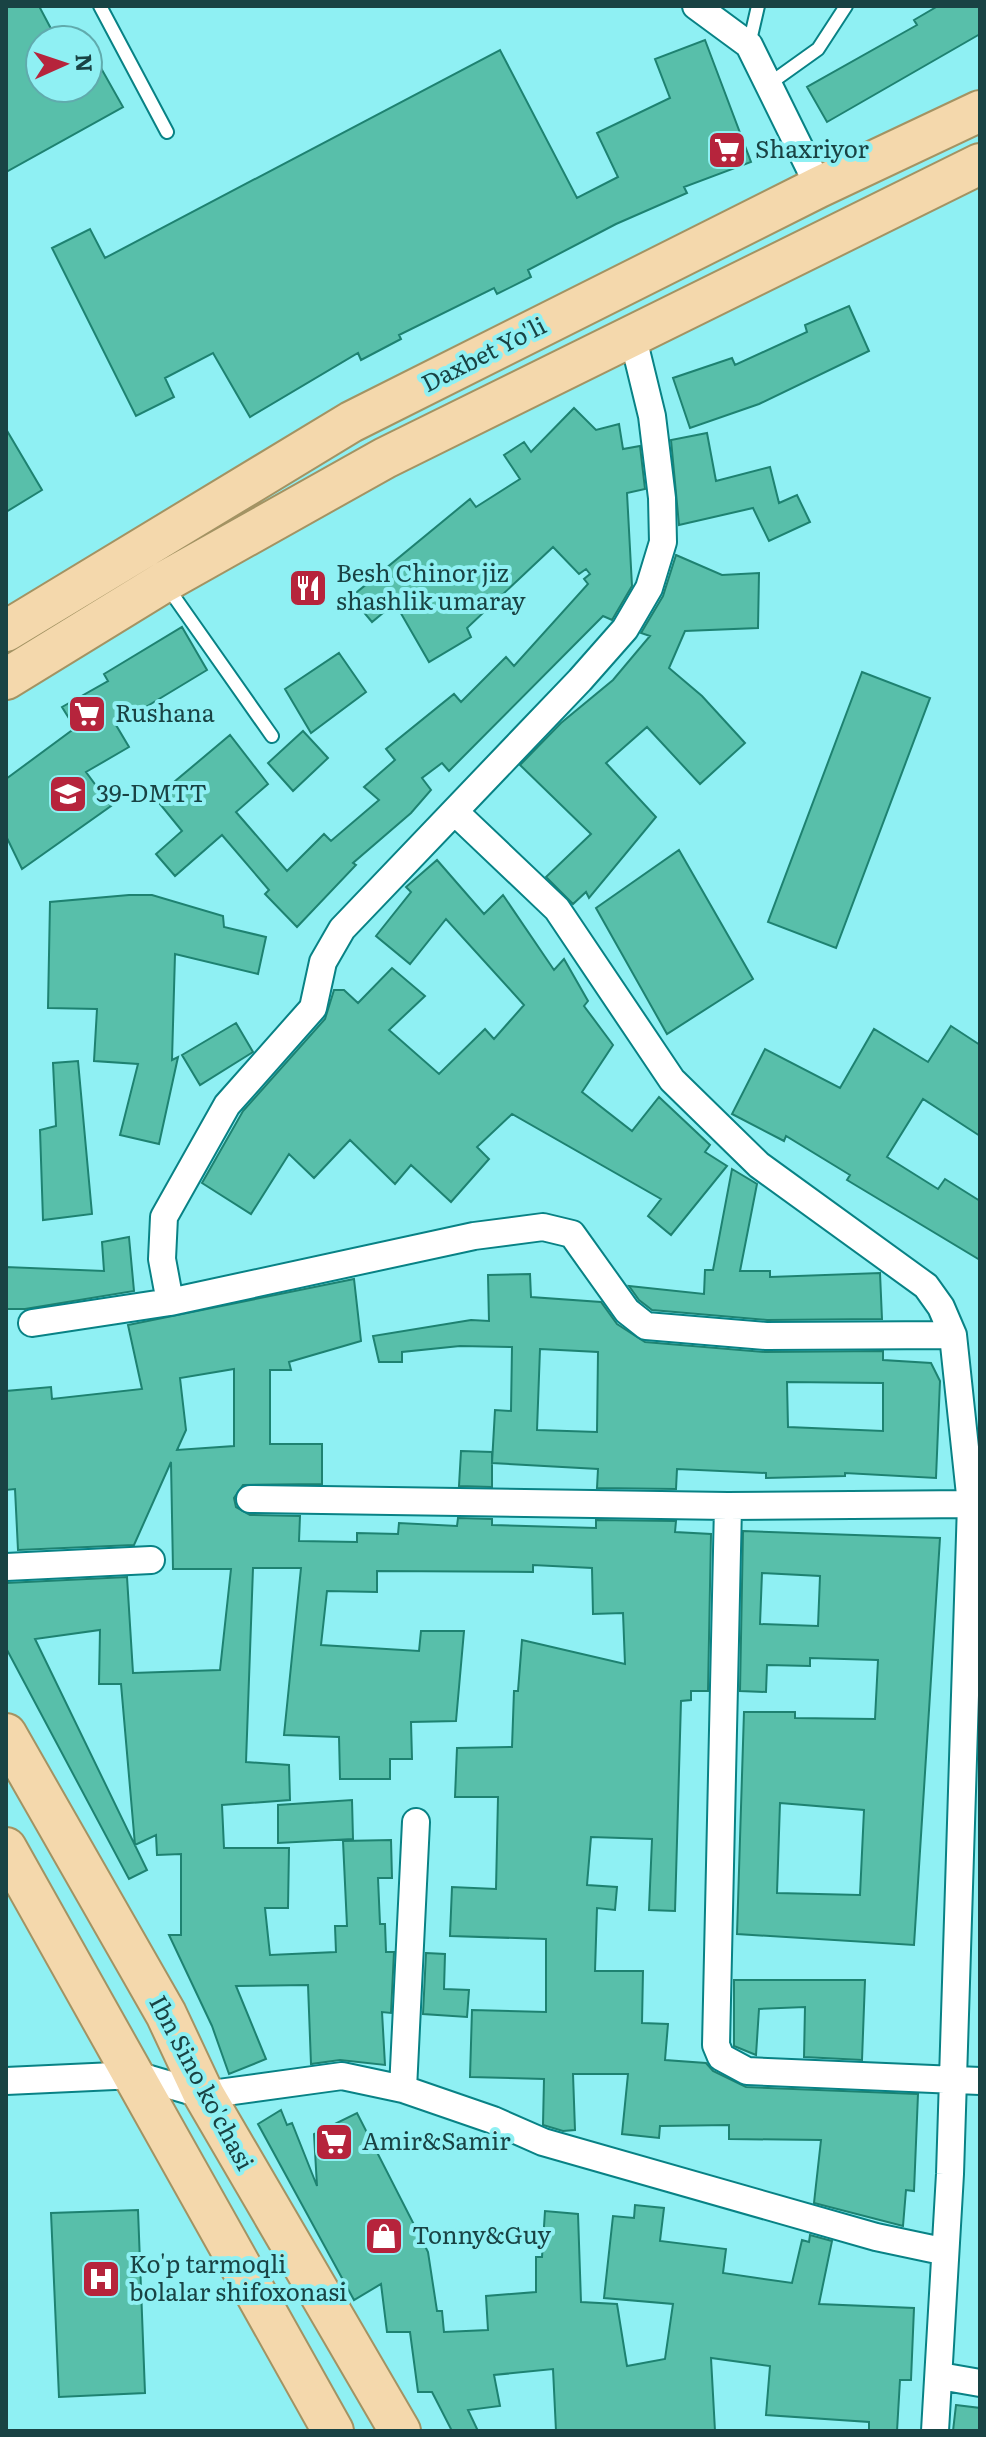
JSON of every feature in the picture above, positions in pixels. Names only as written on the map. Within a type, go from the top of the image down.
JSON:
[{"type":"main road","name":"Daxbet Yo'li","points":[[6,631],[351,422],[819,187],[980,111]]},
{"type":"main road","name":"Daxbet Yo'li","points":[[6,679],[164,582],[385,458],[980,164]]},
{"type":"main road","name":"Ibn Sino ko'chasi","points":[[6,1734],[166,2014],[204,2095],[400,2431]]},
{"type":"main road","points":[[6,1848],[333,2431]]},
{"type":"street","points":[[696,6],[749,45],[819,187]]},
{"type":"street","points":[[170,1302],[162,1259],[164,1217],[227,1105],[313,1008],[323,962],[342,929],[625,629],[649,588],[663,542],[662,498],[652,416],[633,338]]},
{"type":"street","points":[[455,812],[557,909],[672,1080],[759,1165],[926,1286],[941,1307],[953,1335],[971,1504],[953,2081],[935,2431]]},
{"type":"street","points":[[32,1323],[170,1302],[474,1236],[543,1227],[572,1234],[627,1311],[646,1326],[766,1336],[953,1335]]},
{"type":"street","points":[[250,1499],[728,1506],[971,1504]]},
{"type":"street","points":[[728,1506],[716,2045],[721,2057],[747,2071],[980,2081]]},
{"type":"street","points":[[6,1567],[151,1560]]},
{"type":"street","points":[[403,2089],[416,1822]]},
{"type":"street","points":[[6,2081],[136,2075],[204,2095],[342,2076],[403,2089],[493,2120],[543,2142],[876,2237],[942,2251]]},
{"type":"street","points":[[940,2376],[980,2383]]},
{"type":"lane","points":[[100,6],[167,132]]},
{"type":"lane","points":[[749,45],[758,6]]},
{"type":"lane","points":[[769,84],[818,49],[846,6]]},
{"type":"lane","points":[[164,582],[272,736]]},
{"type":"building","points":[[6,6],[39,6],[49,24],[24,24],[24,104],[104,104],[104,73],[123,107],[6,172]]},
{"type":"building","points":[[938,6],[980,6],[980,34],[827,122],[807,87],[917,25],[914,20]]},
{"type":"building","points":[[705,40],[751,162],[684,187],[687,193],[616,224],[528,270],[531,277],[497,294],[494,288],[399,335],[401,339],[361,360],[358,353],[250,417],[213,353],[165,378],[174,397],[136,416],[52,248],[90,229],[105,258],[500,50],[577,198],[618,177],[597,133],[670,98],[655,59]]},
{"type":"building","points":[[849,306],[869,351],[759,404],[690,428],[673,378],[732,358],[735,365],[807,332],[805,325]]},
{"type":"building","points":[[574,408],[596,430],[619,424],[623,449],[640,446],[645,489],[627,493],[632,586],[612,620],[603,616],[449,771],[442,763],[422,778],[431,790],[411,813],[353,863],[356,865],[297,927],[265,894],[269,890],[222,835],[175,876],[156,854],[182,831],[155,798],[230,735],[268,784],[236,812],[287,871],[324,834],[331,841],[379,800],[364,787],[395,760],[386,749],[454,694],[461,702],[506,657],[514,666],[588,584],[584,579],[590,574],[586,569],[579,574],[553,547],[467,628],[471,637],[429,662],[395,603],[372,622],[351,597],[470,499],[476,507],[520,479],[504,455],[524,442],[531,452]]},
{"type":"building","points":[[6,429],[42,490],[6,512]]},
{"type":"building","points":[[707,433],[716,481],[770,467],[779,503],[797,495],[810,522],[769,541],[753,508],[679,525],[671,440]]},
{"type":"building","points":[[676,555],[722,575],[759,573],[758,628],[685,631],[669,668],[702,696],[745,743],[700,784],[647,727],[606,763],[656,817],[589,898],[586,892],[573,904],[546,877],[591,834],[520,765],[561,723],[613,680],[650,636],[641,633],[663,596]]},
{"type":"building","points":[[182,627],[207,670],[116,725],[129,747],[86,772],[111,806],[22,869],[6,836],[6,779],[75,728],[62,707],[108,681],[104,674]]},
{"type":"building","points":[[339,653],[366,692],[311,733],[285,689]]},
{"type":"building","points":[[862,672],[930,698],[836,948],[768,922]]},
{"type":"building","points":[[303,731],[328,758],[293,791],[268,763]]},
{"type":"building","points":[[679,850],[753,979],[667,1034],[596,908]]},
{"type":"building","points":[[437,860],[484,914],[503,895],[554,970],[564,959],[588,1001],[584,1006],[613,1045],[582,1092],[632,1131],[659,1097],[710,1145],[705,1152],[727,1166],[671,1235],[648,1216],[661,1199],[512,1114],[477,1147],[489,1159],[451,1202],[411,1165],[395,1184],[350,1140],[314,1178],[289,1154],[251,1214],[202,1183],[243,1111],[325,1019],[334,990],[344,990],[358,1003],[392,968],[425,996],[389,1030],[439,1074],[485,1029],[494,1039],[524,1005],[446,919],[410,964],[376,936],[411,892],[406,887]]},
{"type":"building","points":[[152,895],[223,916],[224,927],[266,937],[258,974],[175,954],[172,1060],[178,1057],[159,1144],[120,1135],[138,1064],[94,1061],[97,1009],[48,1008],[50,902]]},
{"type":"building","points":[[236,1023],[253,1052],[200,1085],[182,1055]]},
{"type":"building","points":[[951,1026],[980,1045],[980,1136],[923,1099],[887,1157],[938,1189],[945,1179],[980,1201],[980,1260],[847,1180],[850,1175],[786,1136],[784,1141],[732,1114],[765,1049],[840,1088],[874,1029],[928,1062]]},
{"type":"building","points":[[78,1061],[92,1214],[43,1220],[40,1130],[56,1126],[53,1063]]},
{"type":"building","points":[[732,1169],[757,1184],[740,1271],[770,1271],[770,1277],[880,1273],[882,1319],[767,1320],[652,1310],[639,1300],[629,1286],[704,1294],[705,1270],[713,1270]]},
{"type":"building","points":[[129,1237],[134,1291],[25,1309],[6,1309],[6,1267],[104,1271],[102,1242]]},
{"type":"building","points":[[530,1274],[531,1297],[601,1302],[617,1324],[645,1342],[765,1352],[883,1351],[883,1360],[931,1363],[940,1381],[936,1478],[845,1473],[845,1476],[766,1478],[766,1473],[677,1469],[676,1489],[597,1488],[598,1469],[492,1463],[495,1410],[511,1411],[512,1347],[460,1346],[402,1352],[402,1362],[379,1362],[373,1336],[471,1320],[489,1321],[488,1275]],"holes":[[[540,1349],[598,1352],[597,1432],[537,1430]],[[787,1382],[883,1383],[883,1431],[788,1427]]]},
{"type":"building","points":[[354,1279],[361,1341],[289,1362],[291,1370],[270,1370],[270,1444],[322,1444],[322,1484],[243,1485],[234,1498],[236,1507],[250,1515],[300,1516],[299,1541],[357,1542],[357,1533],[398,1534],[399,1523],[457,1526],[458,1518],[492,1519],[492,1525],[596,1528],[596,1520],[676,1521],[675,1532],[711,1534],[708,1691],[691,1691],[691,1700],[681,1701],[675,1911],[649,1910],[652,1839],[591,1837],[587,1885],[617,1887],[615,1910],[597,1908],[595,1971],[643,1971],[642,2023],[668,2024],[665,2060],[706,2063],[713,2071],[746,2087],[918,2094],[914,2191],[906,2190],[903,2226],[814,2203],[821,2140],[729,2139],[729,2125],[660,2126],[659,2138],[622,2134],[628,2074],[573,2074],[575,2130],[563,2131],[543,2125],[544,2079],[470,2077],[472,2010],[546,2012],[546,1939],[450,1936],[452,1887],[496,1889],[498,1797],[455,1797],[457,1748],[512,1747],[514,1691],[518,1691],[522,1640],[625,1664],[623,1613],[593,1614],[592,1568],[533,1565],[533,1572],[377,1571],[377,1592],[327,1591],[321,1645],[419,1651],[421,1631],[464,1631],[456,1721],[411,1722],[412,1759],[390,1759],[390,1779],[340,1779],[339,1737],[284,1735],[301,1568],[253,1568],[246,1762],[289,1765],[290,1800],[222,1805],[224,1848],[289,1848],[288,1908],[265,1908],[270,1955],[336,1952],[335,1926],[347,1926],[343,1841],[391,1840],[392,1878],[378,1878],[380,1924],[385,1924],[386,1952],[394,1952],[391,2013],[382,2012],[385,2065],[340,2060],[311,2064],[308,1985],[236,1986],[266,2059],[229,2074],[212,2026],[169,1935],[181,1935],[181,1854],[157,1855],[156,1835],[135,1845],[121,1684],[99,1684],[100,1630],[35,1639],[147,1870],[129,1879],[6,1648],[6,1583],[127,1577],[133,1673],[220,1670],[231,1569],[173,1569],[171,1462],[134,1545],[18,1550],[15,1489],[6,1490],[6,1391],[51,1387],[52,1399],[142,1389],[128,1325]],"holes":[[[234,1369],[234,1446],[177,1450],[186,1430],[180,1378]]]},
{"type":"building","points":[[461,1451],[492,1452],[492,1487],[459,1486]]},
{"type":"building","points":[[743,1531],[940,1538],[914,1945],[737,1934],[744,1712],[795,1712],[795,1718],[875,1719],[878,1660],[810,1658],[810,1666],[767,1665],[766,1692],[740,1691]],"holes":[[[762,1573],[820,1576],[818,1626],[760,1624]],[[780,1803],[864,1810],[860,1895],[777,1893]]]},
{"type":"building","points":[[352,1800],[353,1839],[278,1843],[278,1805]]},
{"type":"building","points":[[426,1953],[445,1954],[444,1989],[469,1990],[467,2017],[423,2014]]},
{"type":"building","points":[[734,1980],[865,1980],[862,2060],[804,2057],[805,2007],[759,2009],[756,2055],[734,2046]]},
{"type":"building","points":[[281,2110],[287,2125],[292,2123],[317,2186],[314,2134],[357,2113],[428,2252],[437,2311],[442,2311],[444,2332],[488,2330],[486,2296],[536,2292],[536,2257],[542,2257],[545,2211],[578,2214],[581,2302],[617,2304],[627,2366],[665,2359],[673,2304],[604,2298],[613,2216],[634,2218],[635,2205],[664,2208],[660,2241],[726,2249],[723,2273],[792,2283],[802,2240],[809,2242],[810,2235],[832,2241],[819,2304],[914,2308],[911,2380],[900,2380],[897,2431],[869,2431],[869,2422],[766,2415],[770,2366],[711,2358],[715,2431],[556,2431],[553,2369],[494,2375],[500,2406],[468,2410],[478,2431],[452,2431],[432,2392],[418,2392],[410,2332],[387,2332],[381,2284],[354,2300],[258,2124]]},
{"type":"building","points":[[138,2210],[145,2393],[59,2397],[51,2213]]},
{"type":"building","points":[[956,2405],[980,2408],[980,2431],[953,2431]]},
{"type":"place","name":"Shaxriyor","points":[[727,150]]},
{"type":"place","name":"Besh Chinor jiz shashlik umaray","points":[[308,588]]},
{"type":"place","name":"Rushana","points":[[87,714]]},
{"type":"place","name":"39-DMTT","points":[[68,794]]},
{"type":"place","name":"Amir&Samir","points":[[334,2142]]},
{"type":"place","name":"Tonny&Guy","points":[[384,2236]]},
{"type":"place","name":"Ko'p tarmoqli bolalar shifoxonasi","points":[[101,2279]]}]
